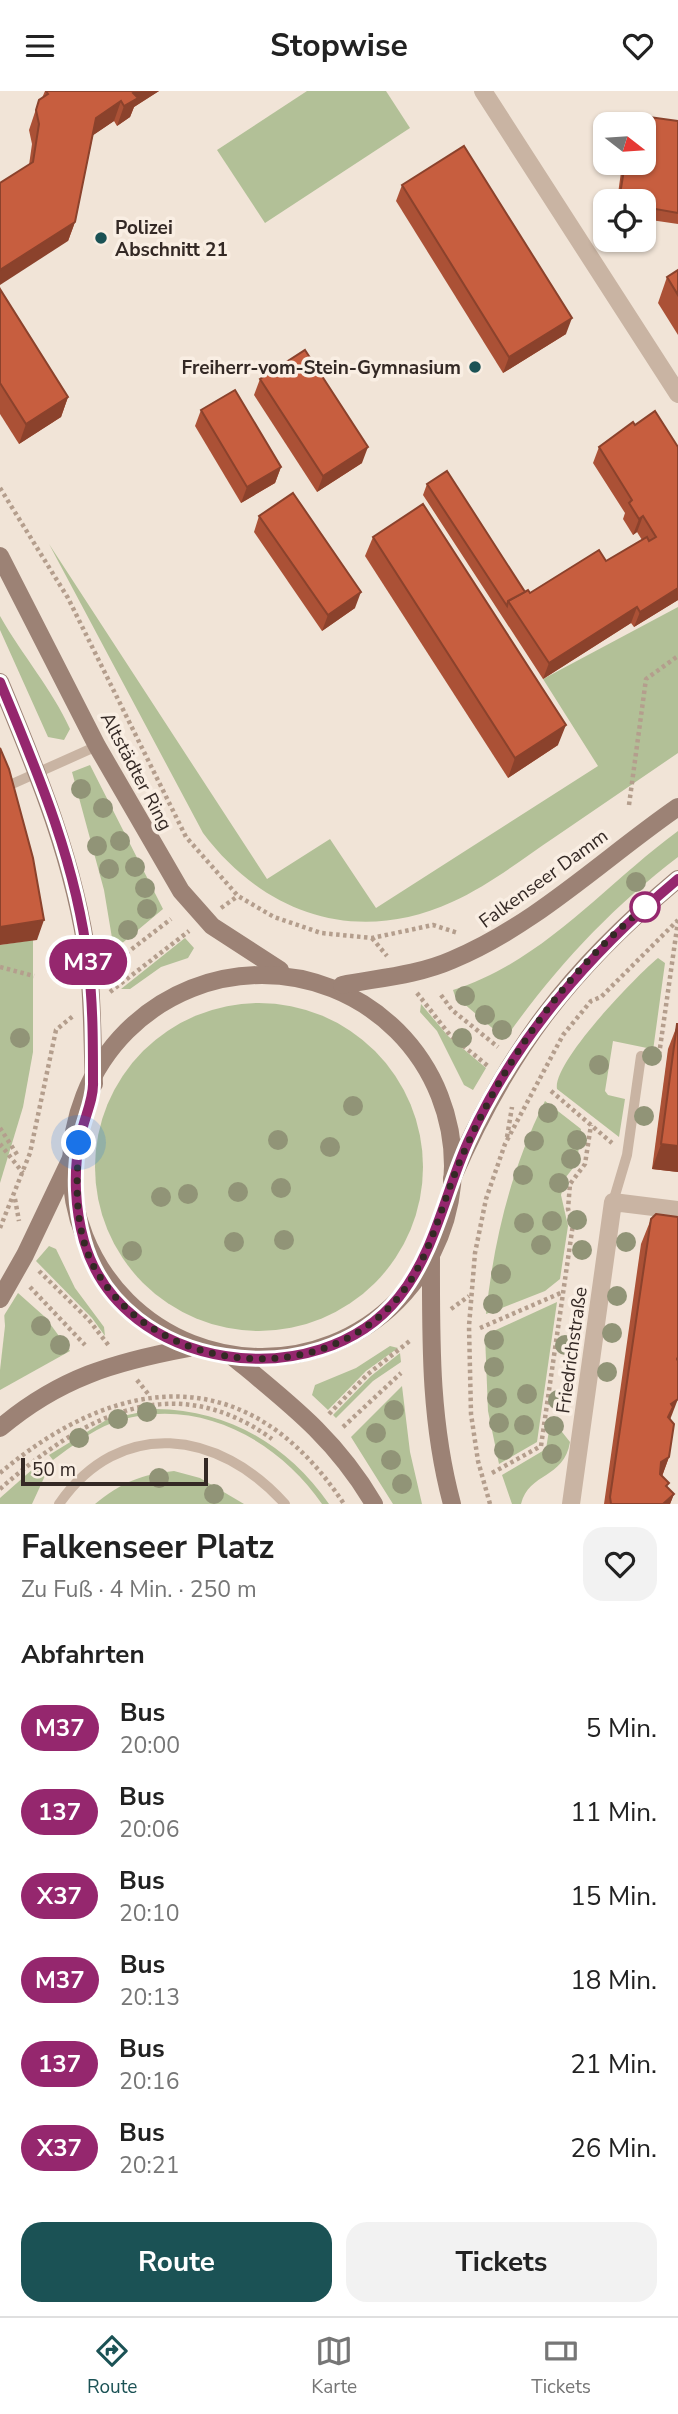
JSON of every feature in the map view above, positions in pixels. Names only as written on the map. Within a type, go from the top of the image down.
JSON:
[{"type":"main road","name":"Altstädter Ring","points":[[0,556],[97,746],[158,853],[189,901],[212,926],[281,970]]},
{"type":"main road","points":[[0,682],[38,772],[68,865],[86,948],[94,1088]]},
{"type":"main road","name":"Falkenseer Damm","points":[[342,985],[433,967],[489,943],[519,925],[678,807]]},
{"type":"main road","points":[[79,1143],[77,1205],[85,1242],[94,1265],[129,1313],[169,1340],[189,1348],[233,1357],[292,1356],[322,1349],[350,1338],[380,1317],[397,1299],[431,1242],[446,1192],[494,1090],[546,1013],[581,968],[623,925],[678,879]]},
{"type":"main road","points":[[2,1296],[79,1143],[94,1088],[120,1039],[154,1006],[202,983],[281,970],[342,985],[372,1003],[397,1025],[426,1064],[441,1100],[447,1130],[446,1192]]},
{"type":"main road","points":[[431,1242],[431,1387],[440,1450],[452,1504]]},
{"type":"main road","points":[[0,1428],[21,1411],[78,1376],[121,1361],[189,1348]]},
{"type":"main road","points":[[233,1357],[317,1426],[374,1504]]},
{"type":"street","points":[[484,91],[678,394]]},
{"type":"street","points":[[613,1202],[678,1210]]},
{"type":"street","name":"Friedrichstraße","points":[[571,1504],[613,1202]]},
{"type":"lane","points":[[2,789],[97,746]]},
{"type":"lane","points":[[613,1202],[627,1155],[641,1056]]},
{"type":"lane","points":[[59,1504],[74,1482],[100,1461],[136,1447],[187,1444],[228,1456],[262,1479],[285,1504]]},
{"type":"path","points":[[0,488],[68,598],[186,837],[238,896],[274,916],[321,933],[372,938],[433,925]]},
{"type":"path","points":[[629,805],[646,679],[678,656]]},
{"type":"path","points":[[226,904],[238,896]]},
{"type":"path","points":[[115,963],[171,919]]},
{"type":"path","points":[[505,1144],[563,1035],[591,1001],[601,997],[678,921]]},
{"type":"path","points":[[118,987],[183,935]]},
{"type":"path","points":[[372,938],[382,950]]},
{"type":"path","points":[[0,967],[34,976]]},
{"type":"path","points":[[441,995],[452,1010],[499,1048]]},
{"type":"path","points":[[424,1002],[450,1035],[489,1066]]},
{"type":"path","points":[[0,1228],[23,1174],[39,1117],[54,1038],[61,1024]]},
{"type":"path","points":[[551,1090],[627,1155]]},
{"type":"path","points":[[490,1504],[478,1461],[471,1414],[469,1296],[486,1199],[505,1144],[514,1098]]},
{"type":"path","points":[[492,1473],[541,1446],[573,1224],[568,1209],[568,1197],[575,1174],[585,1164],[591,1125]]},
{"type":"path","points":[[0,1128],[18,1156]]},
{"type":"path","points":[[0,1144],[23,1174]]},
{"type":"path","points":[[15,1197],[18,1217]]},
{"type":"path","points":[[34,1266],[61,1289],[102,1338]]},
{"type":"path","points":[[25,1282],[85,1345]]},
{"type":"path","points":[[480,1328],[564,1292]]},
{"type":"path","points":[[458,1303],[469,1296]]},
{"type":"path","points":[[331,1412],[368,1374],[399,1350]]},
{"type":"path","points":[[343,1427],[401,1373]]},
{"type":"path","points":[[142,1387],[149,1396]]},
{"type":"path","points":[[0,1473],[70,1424],[149,1396],[195,1397],[223,1405],[264,1423],[302,1454],[344,1504]]},
{"type":"green space","points":[[307,91],[386,91],[410,128],[265,223],[217,150]]},
{"type":"green space","points":[[49,544],[267,879],[330,839],[376,908],[598,766],[543,679],[678,607],[678,753],[505,872],[452,902],[416,915],[381,921],[347,921],[314,914],[283,902],[254,884],[227,861],[203,833]]},
{"type":"green space","points":[[0,616],[63,714],[70,729],[64,740],[48,737],[0,630]]},
{"type":"green space","points":[[90,765],[163,909],[114,950],[104,890],[72,772]]},
{"type":"green space","points":[[678,831],[678,857],[584,941],[543,988],[505,1039],[455,996],[453,990],[516,961],[544,941]]},
{"type":"green space","points":[[185,938],[194,948],[188,958],[161,967],[130,989],[121,989]]},
{"type":"green space","points":[[33,940],[33,1052],[23,1107],[0,1183],[0,945]]},
{"type":"green space","points":[[658,958],[665,963],[652,1058],[648,1057],[647,1048],[613,1041],[605,1091],[608,1095],[625,1099],[619,1137],[557,1089],[559,1077],[597,1021]]},
{"type":"green space","points":[[259,1003],[291,1006],[322,1016],[350,1031],[375,1051],[395,1076],[410,1104],[420,1135],[423,1167],[420,1199],[410,1230],[395,1258],[375,1283],[350,1303],[322,1318],[291,1328],[259,1331],[227,1328],[196,1318],[168,1303],[143,1283],[123,1258],[108,1230],[98,1199],[95,1167],[98,1135],[108,1104],[123,1076],[143,1051],[168,1031],[196,1016],[227,1006]]},
{"type":"green space","points":[[421,1004],[448,1036],[486,1068],[473,1090],[464,1085],[437,1031],[420,1012]]},
{"type":"green space","points":[[545,1101],[581,1129],[577,1163],[566,1177],[561,1195],[568,1226],[560,1279],[545,1291],[486,1314],[506,1205],[523,1152]]},
{"type":"green space","points":[[49,1246],[56,1249],[75,1288],[104,1327],[105,1336],[92,1318],[36,1261]]},
{"type":"green space","points":[[18,1293],[45,1317],[70,1351],[0,1390],[0,1322]]},
{"type":"green space","points":[[557,1302],[537,1442],[499,1464],[488,1411],[485,1335]]},
{"type":"green space","points":[[390,1346],[398,1348],[366,1371],[328,1410],[312,1395],[315,1385],[356,1368]]},
{"type":"green space","points":[[400,1353],[401,1362],[373,1381],[336,1418],[333,1415],[371,1376]]},
{"type":"green space","points":[[402,1386],[410,1452],[422,1504],[393,1504],[351,1437]]},
{"type":"green space","points":[[156,1409],[207,1416],[254,1434],[294,1464],[329,1504],[322,1504],[303,1480],[257,1441],[230,1427],[202,1418],[173,1414],[142,1415],[104,1426],[53,1460],[49,1455],[108,1419]]},
{"type":"green space","points":[[551,1418],[570,1442],[566,1454],[561,1463],[531,1486],[521,1504],[512,1504],[502,1475],[546,1449]]},
{"type":"green space","points":[[43,1460],[49,1467],[32,1504],[0,1504],[0,1498]]},
{"type":"green space","points":[[174,1471],[200,1478],[244,1504],[95,1504],[113,1490],[132,1481],[152,1474]]},
{"type":"pier","points":[[0,1255],[5,1326],[0,1370]]},
{"type":"building","points":[[46,91],[136,91],[133,93],[138,98],[124,106],[121,101],[96,118],[75,222],[0,270],[0,183],[33,162],[39,124],[36,110],[39,100],[48,94]]},
{"type":"building","points":[[656,118],[678,121],[678,213],[656,209],[656,189],[621,189],[623,175],[656,175]]},
{"type":"building","points":[[464,146],[572,318],[509,357],[402,185]]},
{"type":"building","points":[[678,270],[678,295],[667,277]]},
{"type":"building","points":[[0,289],[68,397],[26,424],[0,383]]},
{"type":"building","points":[[305,350],[368,447],[323,476],[260,379]]},
{"type":"building","points":[[235,390],[281,467],[247,487],[201,410]]},
{"type":"building","points":[[655,411],[678,447],[678,588],[640,612],[637,607],[549,663],[508,601],[528,590],[530,593],[599,550],[606,561],[647,537],[649,541],[656,537],[643,516],[639,519],[629,503],[632,500],[599,447],[633,422],[635,425]]},
{"type":"building","points":[[447,471],[525,592],[508,601],[507,606],[427,484]]},
{"type":"building","points":[[293,493],[361,592],[328,615],[259,516]]},
{"type":"building","points":[[423,504],[566,725],[515,758],[373,537]]},
{"type":"building","points":[[0,748],[9,769],[33,858],[44,920],[0,927]]},
{"type":"building","points":[[678,1024],[678,1146],[661,1144]]},
{"type":"building","points":[[656,1214],[678,1217],[678,1399],[671,1404],[673,1407],[668,1417],[674,1424],[669,1457],[661,1462],[660,1474],[669,1483],[666,1486],[674,1494],[663,1504],[611,1504],[651,1219]]},
{"type":"bus line","name":"M37","points":[[0,682],[55,818],[86,948],[94,1088],[79,1143],[77,1175],[77,1205],[85,1242],[105,1283],[129,1313],[169,1340],[189,1348],[233,1357],[292,1356],[322,1349],[350,1338],[380,1317],[397,1299],[425,1256],[446,1192],[494,1090],[513,1059],[581,968],[623,925],[678,879]]},
{"type":"place","name":"Polizei Abschnitt 21","points":[[101,238]]},
{"type":"place","name":"Freiherr-vom-Stein-Gymnasium","points":[[475,367]]},
{"type":"route","points":[[79,1143],[77,1205],[85,1242],[105,1283],[129,1313],[149,1328],[189,1348],[233,1357],[292,1356],[322,1349],[350,1338],[380,1317],[411,1280],[425,1256],[446,1192],[470,1139],[513,1059],[581,968],[623,925],[645,907]]}]
